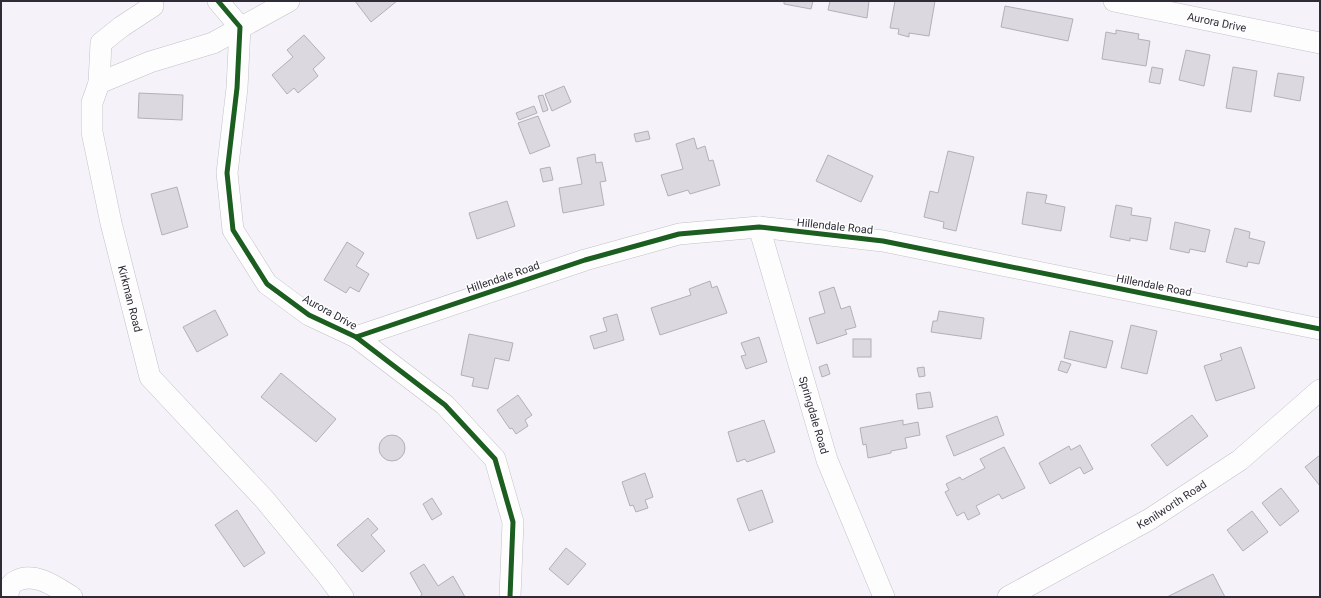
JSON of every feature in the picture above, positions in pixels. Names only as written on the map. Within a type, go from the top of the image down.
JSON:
[{"type":"street","points":[[218,1],[240,27]]},
{"type":"street","points":[[99,83],[150,62],[212,43],[289,1]]},
{"type":"street","name":"Aurora Drive","points":[[1114,1],[1320,43]]},
{"type":"street","name":"Kirkman Road","points":[[153,6],[121,27],[101,44],[99,83],[92,103],[92,132],[111,222],[150,377],[266,500],[326,574],[342,597]]},
{"type":"street","name":"Aurora Drive","points":[[240,27],[238,88],[227,173],[233,230],[267,284],[309,315],[356,337],[445,406],[495,459],[513,522],[510,597]]},
{"type":"street","name":"Hillendale Road","points":[[356,337],[585,260],[679,234],[759,227],[883,241],[1320,329]]},
{"type":"street","name":"Springdale Road","points":[[759,227],[827,460],[884,597]]},
{"type":"street","name":"Kenilworth Road","points":[[1008,597],[1150,519],[1240,460],[1320,390]]},
{"type":"street","points":[[8,597],[8,591],[11,585],[26,578],[35,578],[51,584],[72,597]]},
{"type":"building","points":[[355,1],[397,1],[371,22]]},
{"type":"building","points":[[784,1],[813,1],[811,9],[784,4]]},
{"type":"building","points":[[830,1],[869,1],[867,18],[828,10]]},
{"type":"building","points":[[895,1],[935,1],[929,36],[909,33],[909,37],[898,34],[899,29],[890,28]]},
{"type":"building","points":[[1005,6],[1073,19],[1068,41],[1001,27]]},
{"type":"building","points":[[1116,30],[1139,34],[1138,39],[1150,41],[1146,66],[1102,59],[1106,32],[1116,34]]},
{"type":"building","points":[[304,35],[325,58],[313,69],[318,76],[298,93],[294,88],[287,94],[272,75],[293,57],[287,50]]},
{"type":"building","points":[[1186,50],[1210,55],[1204,86],[1179,80]]},
{"type":"building","points":[[1152,67],[1163,69],[1160,84],[1149,82]]},
{"type":"building","points":[[1233,67],[1257,71],[1251,112],[1226,108]]},
{"type":"building","points":[[1278,73],[1304,77],[1300,101],[1274,96]]},
{"type":"building","points":[[564,86],[571,102],[552,111],[545,94]]},
{"type":"building","points":[[139,93],[183,95],[182,120],[138,118]]},
{"type":"building","points":[[543,95],[548,110],[543,112],[538,96]]},
{"type":"building","points":[[534,106],[537,113],[519,120],[516,113]]},
{"type":"building","points":[[538,116],[550,146],[530,154],[518,123]]},
{"type":"building","points":[[648,131],[650,139],[636,142],[634,134]]},
{"type":"building","points":[[694,138],[697,149],[705,146],[709,161],[713,160],[720,185],[690,194],[688,190],[668,196],[661,175],[683,169],[676,144]]},
{"type":"building","points":[[948,151],[974,157],[956,231],[943,228],[944,222],[924,217],[930,191],[938,193]]},
{"type":"building","points":[[595,154],[596,163],[602,162],[606,181],[600,182],[604,205],[563,213],[559,188],[582,184],[577,158]]},
{"type":"building","points":[[828,155],[873,176],[861,202],[816,181]]},
{"type":"building","points":[[550,167],[553,180],[543,182],[540,169]]},
{"type":"building","points":[[177,187],[188,227],[162,235],[151,194]]},
{"type":"building","points":[[1027,192],[1047,195],[1045,203],[1065,207],[1061,231],[1022,224]]},
{"type":"building","points":[[507,201],[515,226],[477,239],[469,213]]},
{"type":"building","points":[[1116,205],[1132,208],[1131,215],[1151,218],[1147,241],[1130,238],[1130,241],[1110,237]]},
{"type":"building","points":[[1175,222],[1210,230],[1205,252],[1190,249],[1189,253],[1170,249]]},
{"type":"building","points":[[1235,228],[1250,232],[1249,238],[1265,242],[1259,264],[1248,262],[1247,267],[1226,262]]},
{"type":"building","points":[[347,242],[364,253],[356,266],[369,274],[359,292],[350,287],[346,293],[324,280]]},
{"type":"building","points":[[710,281],[712,288],[717,286],[727,313],[660,335],[651,308],[691,295],[689,289]]},
{"type":"building","points":[[834,287],[841,309],[850,306],[856,327],[845,330],[847,334],[817,344],[809,318],[825,313],[819,292]]},
{"type":"building","points":[[215,310],[228,335],[197,352],[183,327]]},
{"type":"building","points":[[939,311],[984,318],[981,339],[931,332],[933,321],[937,321]]},
{"type":"building","points":[[617,314],[624,340],[594,349],[590,336],[607,331],[603,318]]},
{"type":"building","points":[[1131,325],[1157,331],[1147,374],[1121,368]]},
{"type":"building","points":[[1070,331],[1113,341],[1106,368],[1064,358]]},
{"type":"building","points":[[469,334],[513,343],[509,361],[495,358],[488,389],[472,386],[474,378],[461,375]]},
{"type":"building","points":[[759,337],[767,362],[746,369],[741,356],[746,355],[741,343]]},
{"type":"building","points":[[853,339],[871,339],[871,357],[853,357]]},
{"type":"building","points":[[1241,347],[1255,388],[1216,401],[1204,366],[1222,360],[1220,354]]},
{"type":"building","points":[[1061,361],[1071,364],[1067,373],[1058,370]]},
{"type":"building","points":[[827,364],[830,374],[822,377],[819,367]]},
{"type":"building","points":[[924,367],[925,376],[919,377],[917,368]]},
{"type":"building","points":[[281,373],[336,419],[316,442],[261,397]]},
{"type":"building","points":[[930,392],[933,407],[918,409],[916,394]]},
{"type":"building","points":[[518,395],[532,415],[525,420],[528,426],[516,434],[512,428],[510,429],[497,410]]},
{"type":"building","points":[[1192,415],[1208,436],[1167,466],[1151,445]]},
{"type":"building","points":[[997,416],[1004,435],[954,456],[946,436]]},
{"type":"building","points":[[764,420],[775,452],[747,462],[745,459],[737,462],[728,432]]},
{"type":"building","points":[[903,420],[903,425],[918,422],[920,435],[905,438],[907,448],[868,458],[866,444],[863,445],[860,428]]},
{"type":"building","points":[[392,435],[401,439],[405,448],[401,457],[392,461],[383,457],[379,448],[383,439]]},
{"type":"building","points":[[1080,445],[1093,469],[1084,474],[1080,467],[1050,484],[1039,463],[1069,446],[1071,450]]},
{"type":"building","points":[[1004,447],[1025,488],[1002,499],[999,494],[976,506],[980,514],[968,520],[964,512],[957,516],[945,492],[949,490],[946,484],[960,477],[962,480],[985,468],[980,459]]},
{"type":"building","points":[[1320,455],[1320,486],[1305,467]]},
{"type":"building","points":[[645,473],[653,497],[645,500],[648,508],[636,512],[633,505],[630,506],[622,482]]},
{"type":"building","points":[[1281,488],[1299,511],[1280,526],[1262,503]]},
{"type":"building","points":[[762,490],[773,522],[749,531],[737,499]]},
{"type":"building","points":[[432,498],[442,514],[432,520],[423,504]]},
{"type":"building","points":[[237,510],[265,553],[244,567],[215,525]]},
{"type":"building","points":[[1252,511],[1268,532],[1243,551],[1227,530]]},
{"type":"building","points":[[368,518],[378,529],[371,535],[385,551],[362,572],[337,545]]},
{"type":"building","points":[[566,548],[586,564],[568,585],[549,569]]},
{"type":"building","points":[[424,564],[438,586],[453,576],[465,597],[420,597],[422,594],[410,573]]},
{"type":"building","points":[[1213,574],[1225,597],[1167,597]]},
{"type":"cycle path","points":[[218,1],[240,27],[237,88],[227,173],[233,230],[267,284],[309,315],[356,337],[445,405],[495,459],[513,522],[510,597]]},
{"type":"cycle path","points":[[356,337],[585,260],[679,234],[759,227],[883,241],[1320,329]]}]
